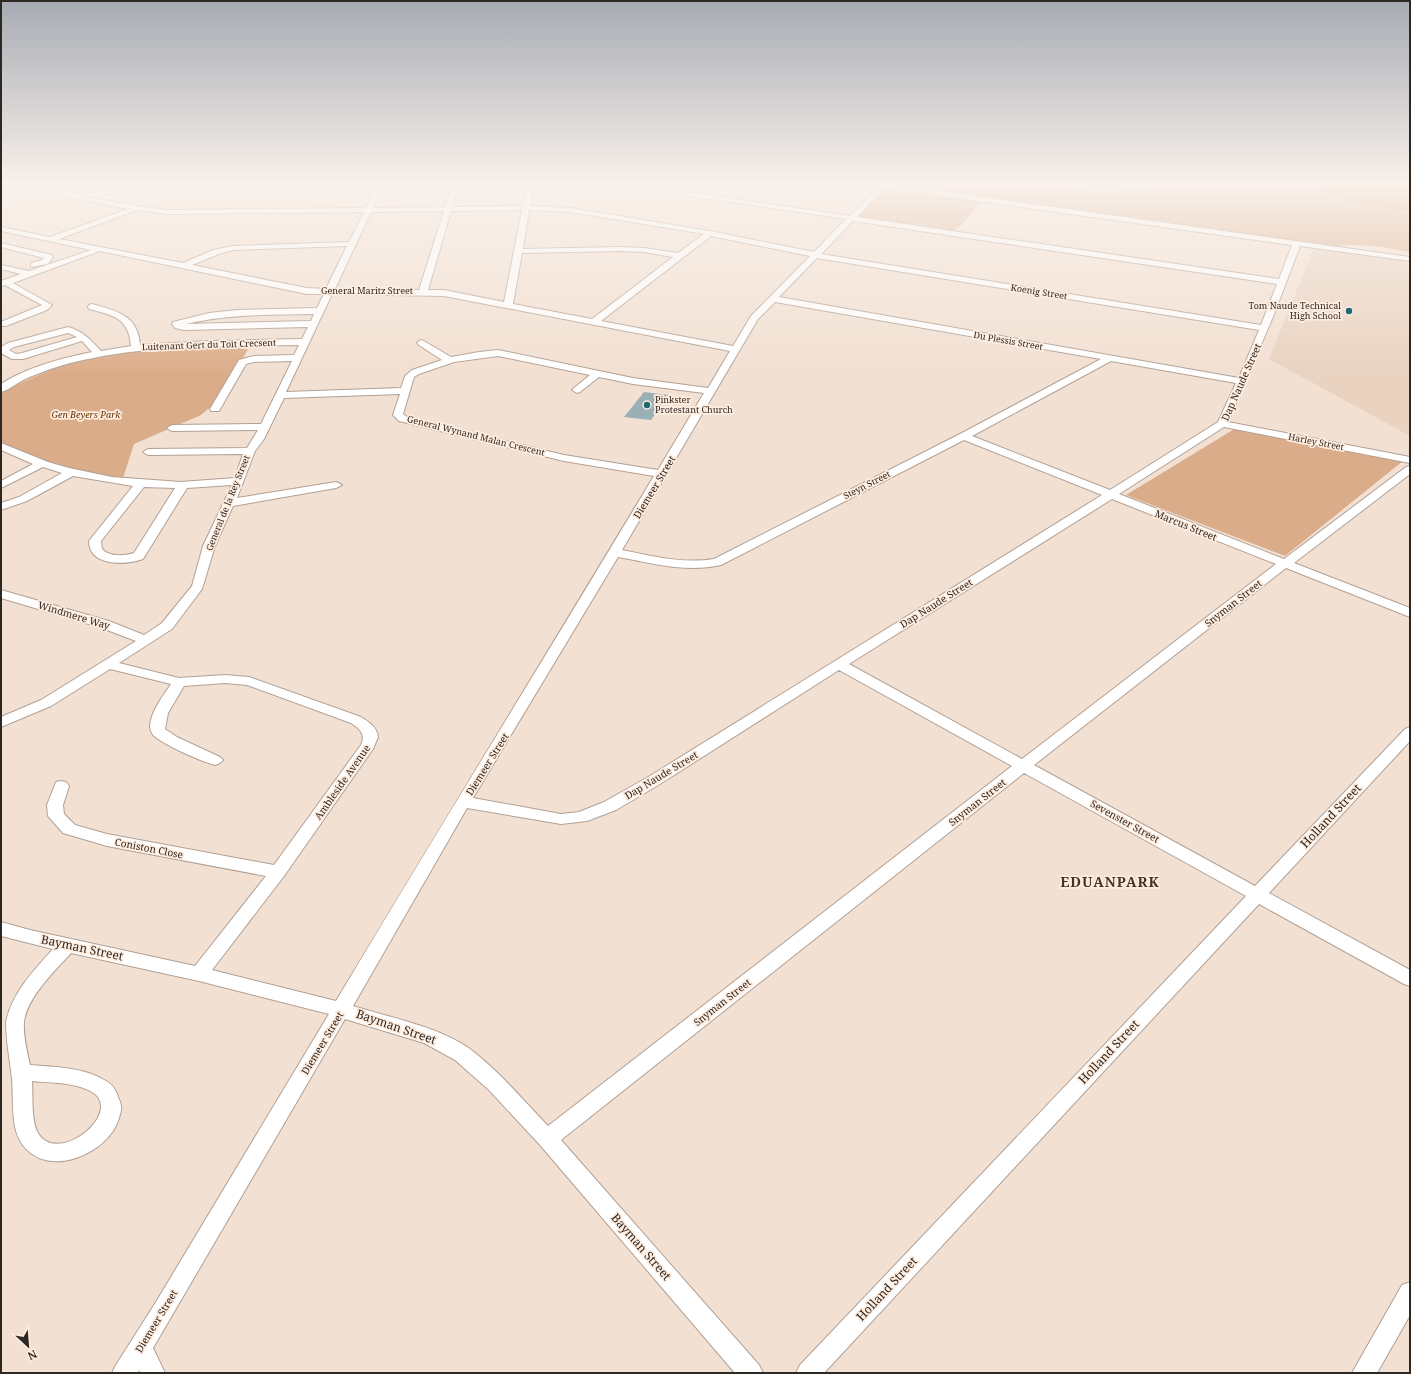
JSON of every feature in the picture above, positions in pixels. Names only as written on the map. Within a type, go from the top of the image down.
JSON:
[{"type":"street","points":[[9,247],[49,257],[45,262],[19,271]]},
{"type":"street","name":"General Maritz Street","points":[[91,247],[301,290],[423,292],[451,294],[735,350]]},
{"type":"street","points":[[184,266],[221,250],[239,247]]},
{"type":"street","name":"General de la Rey Street","points":[[1,722],[46,703],[76,686],[146,640],[170,622],[198,586],[210,546],[239,481],[250,451],[259,439],[351,247]]},
{"type":"street","points":[[423,292],[436,247]]},
{"type":"street","points":[[508,305],[519,247]]},
{"type":"street","points":[[595,322],[692,247]]},
{"type":"street","name":"Koenig Street","points":[[777,247],[815,255],[1264,328]]},
{"type":"street","name":"Diemeer Street","points":[[124,1373],[141,1347],[342,1009],[578,601],[615,553],[757,314],[774,299],[822,247]]},
{"type":"street","points":[[1051,247],[1282,282]]},
{"type":"street","name":"Dap Naude Street","points":[[463,802],[561,819],[581,817],[610,806],[655,780],[1162,464],[1222,424],[1264,328],[1295,247]]},
{"type":"street","points":[[1326,247],[1410,259]]},
{"type":"street","points":[[4,284],[100,249]]},
{"type":"street","points":[[518,251],[619,249],[644,250],[680,256]]},
{"type":"street","points":[[1,267],[32,274]]},
{"type":"street","points":[[2,320],[14,319],[44,308],[48,305],[4,284]]},
{"type":"street","name":"Du Plessis Street","points":[[774,299],[1108,359],[1242,381]]},
{"type":"street","points":[[92,307],[122,316],[130,322],[136,338],[136,348]]},
{"type":"street","points":[[314,324],[180,327],[176,324],[217,315],[237,313],[321,311]]},
{"type":"street","points":[[84,338],[23,356],[15,357],[2,350],[11,345],[66,330],[74,331],[84,338],[98,353]]},
{"type":"street","name":"Luitenant Gert du Toit Crecsent","points":[[3,386],[47,367],[98,353],[164,345],[306,342]]},
{"type":"street","points":[[422,343],[450,361]]},
{"type":"street","name":"General Wynand Malan Crescent","points":[[662,474],[564,458],[407,421],[398,414],[411,374],[450,361],[478,354],[498,353],[639,382],[710,391]]},
{"type":"street","points":[[215,409],[242,362],[254,359],[297,358]]},
{"type":"street","name":"Steyn Street","points":[[615,553],[687,565],[717,562],[964,436],[1108,359]]},
{"type":"street","points":[[577,390],[597,374]]},
{"type":"street","points":[[280,395],[405,391]]},
{"type":"street","name":"Harley Street","points":[[1222,424],[1410,460]]},
{"type":"street","points":[[172,428],[264,427]]},
{"type":"street","name":"Marcus Street","points":[[964,436],[1410,613]]},
{"type":"street","points":[[1,446],[22,457],[70,472],[141,483],[183,485],[239,481]]},
{"type":"street","points":[[148,452],[250,451]]},
{"type":"street","points":[[1,485],[42,463]]},
{"type":"street","name":"Snyman Street","points":[[547,1139],[1024,765],[1284,564],[1410,469]]},
{"type":"street","points":[[1,507],[23,499],[70,472]]},
{"type":"street","points":[[141,483],[95,541],[96,550],[101,556],[131,559],[139,556],[183,485]]},
{"type":"street","points":[[229,503],[336,485]]},
{"type":"street","name":"Windmere Way","points":[[1,594],[104,624],[146,640]]},
{"type":"street","name":"Sevenster Street","points":[[839,664],[1410,979]]},
{"type":"street","name":"Ambleside Avenue","points":[[108,665],[179,682],[225,679],[249,681],[356,720],[369,729],[372,738],[368,746],[278,872],[199,974]]},
{"type":"street","points":[[179,682],[160,715],[157,724],[158,731],[172,740],[215,760]]},
{"type":"street","name":"Holland Street","points":[[808,1373],[1410,732]]},
{"type":"street","name":"Coniston Close","points":[[61,786],[55,805],[56,816],[69,829],[107,840],[278,872]]},
{"type":"street","name":"Bayman Street","points":[[1,929],[30,937],[199,974],[342,1009],[430,1037],[462,1054],[496,1084],[547,1139],[751,1373]]},
{"type":"street","points":[[21,1072],[80,1079],[99,1086],[107,1093],[112,1108],[107,1122],[87,1142],[73,1150],[56,1153],[44,1152],[34,1144],[29,1136],[25,1117],[15,1021],[22,1000],[67,945]]},
{"type":"street","points":[[1364,1373],[1410,1293]]},
{"type":"street","points":[[141,1347],[153,1373]]},
{"type":"shaded area","name":"Tom Naude Technical High School","points":[[1314,248],[1410,262],[1410,436],[1269,359]]},
{"type":"green space","points":[[1379,247],[1410,247],[1410,252]]},
{"type":"green space","name":"Gen Beyers Park","points":[[203,344],[248,349],[221,398],[201,415],[134,444],[122,481],[30,459],[1,445],[1,391],[82,357],[150,346]]},
{"type":"green space","points":[[1236,428],[1403,461],[1285,556],[1126,495]]},
{"type":"building","name":"Pinkster Protestant Church","points":[[644,392],[668,395],[651,420],[624,417]]},
{"type":"place","name":"Tom Naude Technical High School","points":[[1349,311]]},
{"type":"place","name":"Pinkster Protestant Church","points":[[647,405]]},
{"type":"district","name":"EDUANPARK","points":[[1110,882]]}]
